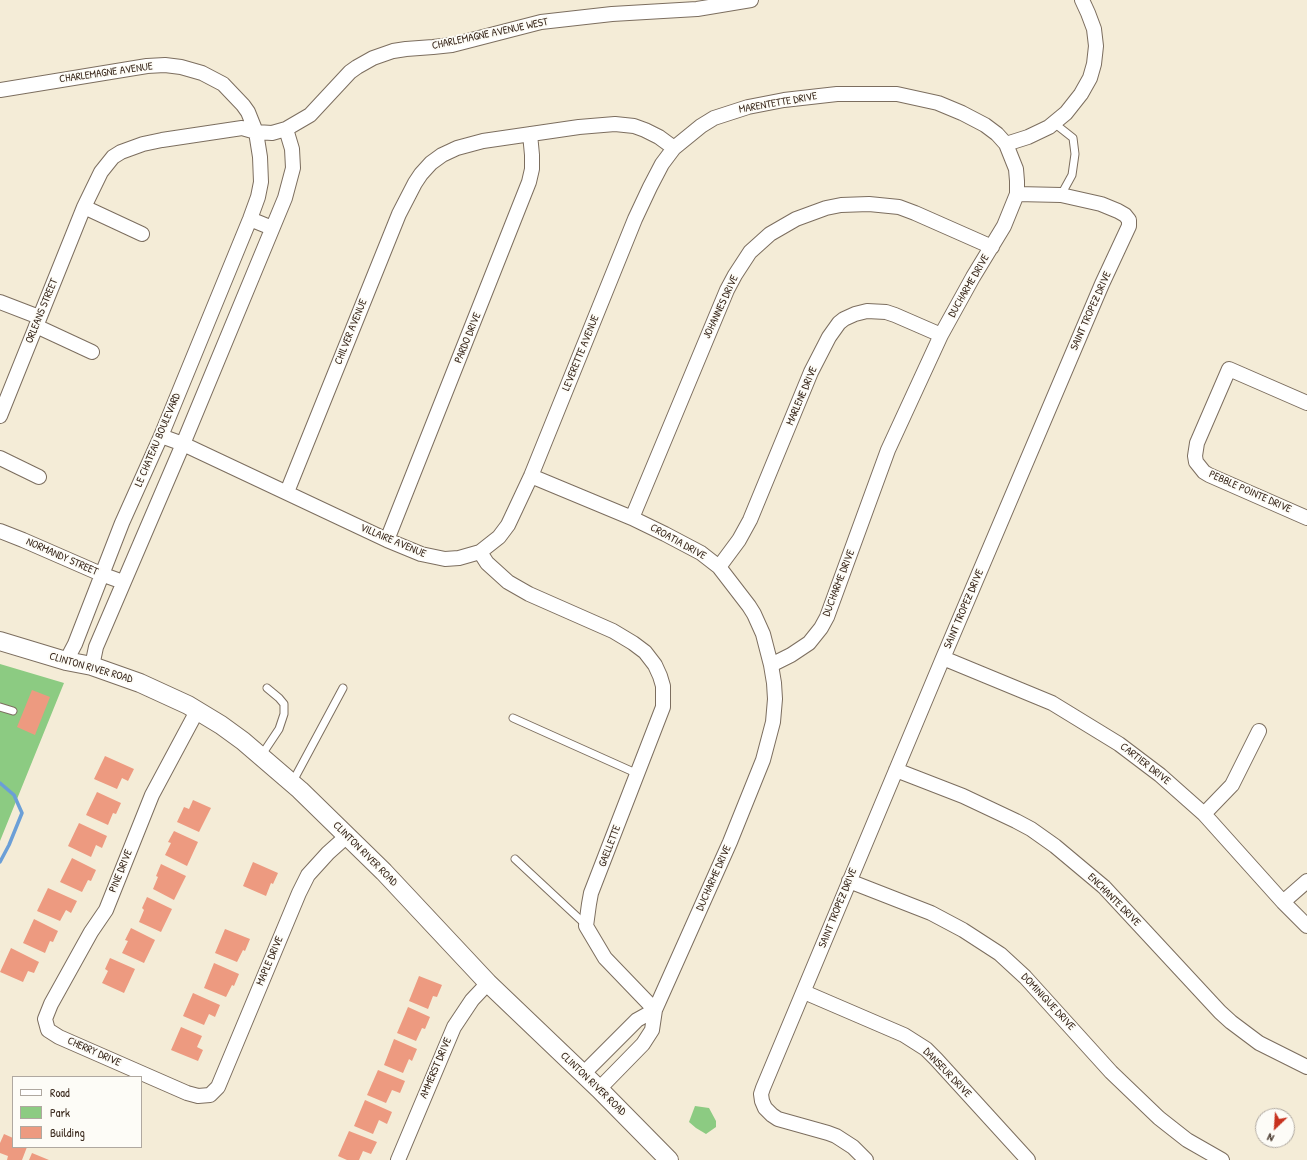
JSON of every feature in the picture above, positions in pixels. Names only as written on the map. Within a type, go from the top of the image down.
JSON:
[{"type":"street","name":"CHARLEMAGNE AVENUE WEST","points":[[256,132],[272,133],[286,129],[310,115],[350,72],[373,58],[393,51],[452,45],[541,22],[612,14],[697,9],[751,0]]},
{"type":"street","points":[[1006,144],[1028,137],[1049,127],[1066,113],[1081,94],[1090,78],[1094,64],[1096,46],[1094,29],[1082,0]]},
{"type":"street","name":"CHARLEMAGNE AVENUE","points":[[0,90],[147,66],[165,65],[181,67],[202,73],[223,84],[246,108],[256,132]]},
{"type":"street","name":"MARENTETTE DRIVE","points":[[674,148],[701,126],[714,118],[734,110],[784,100],[844,94],[898,94],[938,103],[985,125],[997,134],[1006,144]]},
{"type":"street","points":[[530,134],[579,127],[625,124],[659,137],[674,148]]},
{"type":"street","name":"ORLEANS STREET","points":[[0,416],[84,207],[108,163],[114,157],[129,148],[162,140],[242,128],[256,132]]},
{"type":"street","points":[[92,666],[96,647],[183,444],[285,198],[293,168],[292,149],[286,129]]},
{"type":"street","name":"LE CHATEAU BOULEVARD","points":[[66,661],[75,644],[122,522],[161,436],[258,197],[261,182],[260,157],[256,132]]},
{"type":"street","name":"CHILVER AVENUE","points":[[287,492],[399,214],[421,174],[431,163],[442,155],[457,148],[483,141],[530,134]]},
{"type":"street","name":"PARDO DRIVE","points":[[388,540],[529,182],[532,169],[530,134]]},
{"type":"street","name":"DUCHARME DRIVE","points":[[599,1089],[642,1044],[652,1030],[655,1010],[730,842],[763,760],[768,743],[774,706],[774,683],[771,664],[791,655],[809,643],[821,628],[827,617],[888,450],[941,335],[973,277],[1004,226],[1017,194],[1016,168],[1006,144]]},
{"type":"street","name":"LEVERETTE AVENUE","points":[[480,552],[499,537],[508,525],[531,476],[635,219],[662,164],[674,148]]},
{"type":"street","name":"SAINT TROPEZ DRIVE","points":[[866,1160],[853,1147],[836,1136],[778,1120],[765,1108],[761,1094],[943,658],[1099,292],[1129,226],[1129,220],[1125,215],[1101,204],[1061,195],[1017,194]]},
{"type":"street","name":"JOHANNES DRIVE","points":[[632,518],[727,290],[750,252],[770,234],[796,219],[826,208],[848,204],[869,204],[899,207],[915,212],[992,247]]},
{"type":"street","points":[[84,207],[142,234]]},
{"type":"street","points":[[250,219],[272,228]]},
{"type":"street","points":[[0,302],[38,321],[92,352]]},
{"type":"street","name":"MARLENE DRIVE","points":[[719,567],[739,540],[750,520],[811,372],[829,337],[839,323],[855,314],[867,311],[882,312],[895,315],[941,335]]},
{"type":"street","name":"PEBBLE POINTE DRIVE","points":[[1307,403],[1229,369],[1195,450],[1196,462],[1204,472],[1307,518]]},
{"type":"street","name":"VILLAIRE AVENUE","points":[[161,436],[183,444],[421,554],[445,559],[459,558],[480,552]]},
{"type":"street","points":[[0,458],[39,477]]},
{"type":"street","name":"CROATIA DRIVE","points":[[531,476],[632,518],[666,534],[701,553],[719,567],[754,614],[763,634],[771,664]]},
{"type":"street","name":"NORMANDY STREET","points":[[0,531],[123,582]]},
{"type":"street","name":"GAELLETTE","points":[[480,552],[487,563],[508,582],[529,594],[613,631],[633,643],[645,652],[655,665],[663,686],[663,707],[591,893],[588,904],[586,926]]},
{"type":"street","name":"CLINTON RIVER ROAD","points":[[0,642],[66,661],[92,666],[140,683],[164,693],[197,711],[243,741],[292,783],[384,872],[488,983],[599,1089],[669,1160]]},
{"type":"street","name":"CARTIER DRIVE","points":[[943,658],[1052,703],[1119,744],[1160,775],[1204,814],[1283,902],[1307,926]]},
{"type":"street","name":"PINE DRIVE","points":[[48,1030],[45,1019],[51,1004],[106,910],[152,795],[197,711]]},
{"type":"street","points":[[1204,814],[1232,784],[1259,731]]},
{"type":"street","name":"ENCHANTE DRIVE","points":[[896,770],[963,796],[1016,821],[1031,829],[1055,846],[1104,887],[1220,1012],[1259,1043],[1307,1067]]},
{"type":"street","name":"MAPLE DRIVE","points":[[210,1095],[218,1087],[299,893],[308,876],[328,853],[347,836]]},
{"type":"street","name":"DOMINIQUE DRIVE","points":[[849,881],[931,913],[963,930],[1000,954],[1025,976],[1111,1072],[1158,1118],[1187,1140],[1222,1160]]},
{"type":"street","points":[[1283,902],[1307,881]]},
{"type":"street","points":[[583,1074],[637,1020],[655,1010],[605,958],[586,926]]},
{"type":"street","name":"AMMERST DRIVE","points":[[398,1160],[454,1027],[472,1000],[488,983]]},
{"type":"street","name":"DANSEUR DRIVE","points":[[804,992],[904,1035],[926,1049],[1028,1160]]},
{"type":"street","name":"CHERRY DRIVE","points":[[48,1030],[59,1037],[187,1093],[198,1096],[210,1095]]},
{"type":"lane","points":[[1054,123],[1072,138],[1075,154],[1072,175],[1061,195]]},
{"type":"lane","points":[[260,756],[279,729],[284,714],[284,704],[267,688]]},
{"type":"lane","points":[[292,783],[343,688]]},
{"type":"lane","points":[[0,707],[13,711]]},
{"type":"lane","points":[[513,718],[638,774]]},
{"type":"lane","points":[[515,859],[586,926]]},
{"type":"green space","points":[[0,664],[64,683],[0,841]]},
{"type":"green space","points":[[695,1106],[709,1108],[716,1121],[716,1127],[706,1134],[689,1122]]},
{"type":"building","points":[[32,690],[50,697],[35,735],[17,727]]},
{"type":"building","points":[[105,756],[134,769],[128,781],[122,778],[117,789],[94,779]]},
{"type":"building","points":[[97,792],[121,803],[116,814],[113,813],[108,825],[86,815]]},
{"type":"building","points":[[193,800],[211,808],[199,832],[177,822],[184,807],[189,809]]},
{"type":"building","points":[[79,823],[107,836],[102,848],[96,845],[91,857],[68,846]]},
{"type":"building","points":[[174,831],[198,842],[187,866],[165,855],[171,843],[168,842]]},
{"type":"building","points":[[72,858],[96,870],[91,881],[88,880],[82,892],[60,882]]},
{"type":"building","points":[[253,862],[278,873],[273,884],[271,883],[266,896],[243,886]]},
{"type":"building","points":[[161,864],[186,876],[174,900],[153,889]]},
{"type":"building","points":[[48,888],[77,901],[71,913],[66,910],[60,921],[37,911]]},
{"type":"building","points":[[147,897],[172,909],[161,932],[139,922],[144,910],[142,908]]},
{"type":"building","points":[[34,919],[58,931],[53,942],[50,941],[45,953],[23,943]]},
{"type":"building","points":[[131,928],[155,940],[144,963],[122,953],[128,941],[125,940]]},
{"type":"building","points":[[225,929],[250,939],[245,951],[243,950],[237,962],[215,953]]},
{"type":"building","points":[[11,948],[39,962],[34,973],[28,971],[23,982],[0,972]]},
{"type":"building","points":[[110,958],[135,969],[124,993],[102,983],[108,971],[105,969]]},
{"type":"building","points":[[214,963],[239,974],[234,986],[232,985],[226,997],[204,988]]},
{"type":"building","points":[[419,976],[442,985],[437,997],[433,996],[428,1009],[409,1001]]},
{"type":"building","points":[[193,993],[220,1005],[215,1017],[209,1014],[204,1025],[183,1016]]},
{"type":"building","points":[[408,1007],[430,1017],[425,1029],[422,1028],[416,1041],[397,1033]]},
{"type":"building","points":[[181,1027],[202,1036],[197,1047],[203,1050],[198,1061],[171,1050]]},
{"type":"building","points":[[394,1039],[417,1049],[412,1061],[409,1059],[403,1073],[384,1065]]},
{"type":"building","points":[[378,1070],[405,1081],[400,1093],[392,1090],[386,1103],[367,1095]]},
{"type":"building","points":[[365,1100],[392,1112],[387,1124],[379,1120],[373,1134],[354,1126]]},
{"type":"building","points":[[349,1131],[377,1142],[371,1154],[363,1151],[359,1160],[347,1160],[338,1156]]},
{"type":"building","points":[[4,1134],[12,1138],[12,1148],[27,1148],[22,1160],[7,1160],[8,1156],[0,1153],[0,1143]]},
{"type":"building","points":[[32,1153],[49,1160],[29,1160]]},
{"type":"waterway","points":[[0,783],[14,795],[22,813],[9,845],[0,862]]}]
